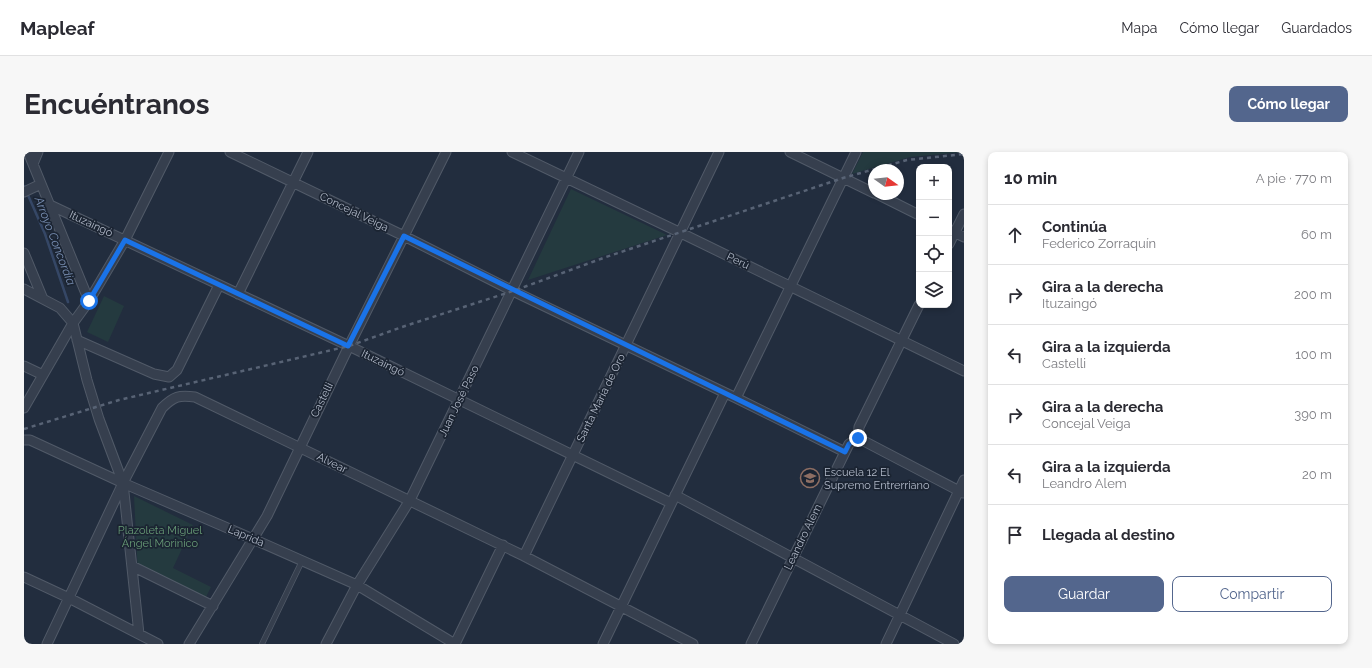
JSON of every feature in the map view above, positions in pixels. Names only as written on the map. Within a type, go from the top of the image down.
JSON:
[{"type":"street","points":[[28,152],[89,301]]},
{"type":"street","points":[[33,164],[38,152]]},
{"type":"street","points":[[24,408],[73,323],[89,301],[125,240],[169,152]]},
{"type":"street","name":"Concejal Veiga","points":[[230,152],[404,236],[513,291],[725,392],[845,452]]},
{"type":"street","points":[[238,294],[308,152]]},
{"type":"street","name":"Castelli","points":[[190,644],[266,516],[348,346],[446,152]]},
{"type":"street","name":"Perú","points":[[512,152],[681,232],[964,371]]},
{"type":"street","name":"Juan José Paso","points":[[326,644],[356,585],[410,500],[513,291],[579,152]]},
{"type":"street","name":"Santa María de Oro","points":[[524,556],[681,232],[718,152]]},
{"type":"street","points":[[790,152],[868,190]]},
{"type":"street","points":[[736,398],[856,152]]},
{"type":"street","points":[[24,192],[41,184]]},
{"type":"street","points":[[889,200],[916,214]]},
{"type":"street","name":"Ituzaingó","points":[[50,205],[348,346],[573,456],[673,499],[793,558],[954,644]]},
{"type":"street","points":[[964,214],[952,231],[964,237]]},
{"type":"street","points":[[24,253],[43,299]]},
{"type":"street","points":[[77,340],[154,374],[169,377],[176,370],[219,285]]},
{"type":"street","points":[[24,289],[60,308],[73,323],[87,380],[99,419],[123,483],[139,634]]},
{"type":"street","name":"Leandro Alem","points":[[751,644],[849,444],[858,438],[859,427],[918,308]]},
{"type":"street","points":[[24,366],[43,376]]},
{"type":"street","points":[[603,644],[620,606],[725,392]]},
{"type":"street","name":"Alvear","points":[[123,483],[162,408],[171,399],[181,396],[196,397],[503,545],[693,644]]},
{"type":"street","points":[[858,438],[961,493]]},
{"type":"street","name":"Laprida","points":[[27,440],[356,585],[455,644]]},
{"type":"street","points":[[886,644],[961,493],[964,480]]},
{"type":"street","points":[[47,644],[123,483]]},
{"type":"street","points":[[455,644],[503,545]]},
{"type":"street","points":[[132,566],[213,606]]},
{"type":"street","points":[[24,577],[69,598],[158,644]]},
{"type":"lane","points":[[262,644],[302,561]]},
{"type":"green space","points":[[863,152],[964,152],[910,157],[886,164],[868,164],[868,169],[852,174]]},
{"type":"green space","points":[[571,189],[667,235],[528,280]]},
{"type":"green space","points":[[104,296],[124,306],[108,342],[87,332]]},
{"type":"green space","name":"Plazoleta Miguel Ángel Morinico","points":[[134,496],[193,525],[173,568],[211,587],[202,605],[138,574]]},
{"type":"waterway","name":"Arroyo Concordia","points":[[24,186],[45,234],[68,302]]},
{"type":"railway","points":[[24,429],[119,400],[349,346],[513,291],[606,257],[843,178],[907,160],[964,154]]},
{"type":"place","name":"Escuela 12 El Supremo Entrerriano","points":[[810,478]]},
{"type":"route","points":[[89,301],[125,240],[348,346],[404,236],[513,291],[845,452],[849,444],[858,438]]}]
